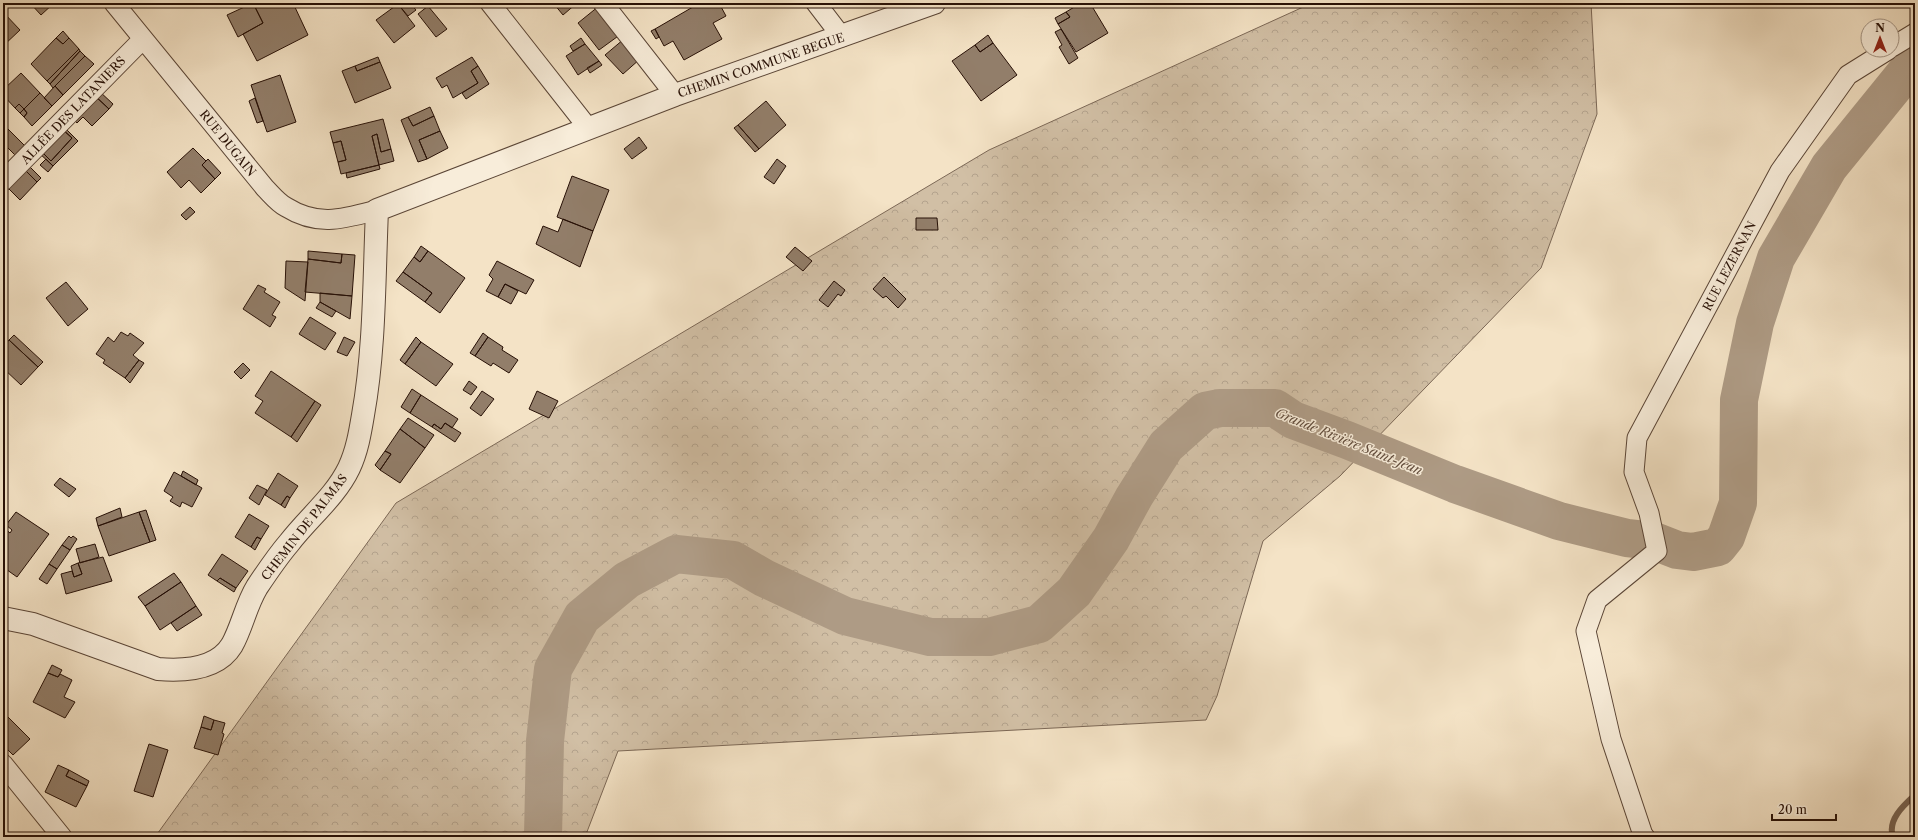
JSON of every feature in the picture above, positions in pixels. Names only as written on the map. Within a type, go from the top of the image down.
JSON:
[{"type":"street","name":"RUE DUGAIN","points":[[114,3],[265,188],[285,207],[311,218],[339,220],[377,210]]},
{"type":"street","points":[[490,3],[589,129]]},
{"type":"street","points":[[603,3],[675,95]]},
{"type":"street","points":[[816,3],[842,37]]},
{"type":"street","name":"CHEMIN COMMUNE BEGUE","points":[[377,210],[675,95],[842,37],[934,3]]},
{"type":"street","points":[[1900,42],[1915,32]]},
{"type":"street","name":"ALLÉE DES LATANIERS","points":[[3,182],[143,39]]},
{"type":"street","name":"RUE LEZERNAN","points":[[1645,837],[1643,835],[1611,739],[1586,631],[1597,600],[1657,551],[1649,513],[1634,472],[1637,438],[1780,171],[1848,75],[1875,58]]},
{"type":"street","name":"CHEMIN DE PALMAS","points":[[3,618],[33,624],[158,668],[178,670],[200,667],[218,659],[231,647],[256,590],[289,542],[333,493],[349,468],[359,442],[370,380],[377,210]]},
{"type":"street","points":[[3,764],[62,837]]},
{"type":"green space","points":[[1312,3],[1591,3],[1597,114],[1541,268],[1340,476],[1263,541],[1217,696],[1206,720],[618,751],[585,837],[155,837],[396,503],[989,150]]},
{"type":"building","points":[[30,3],[54,3],[41,15]]},
{"type":"building","points":[[253,3],[263,23],[238,37],[227,15]]},
{"type":"building","points":[[253,3],[293,3],[308,35],[257,61],[243,34],[263,23]]},
{"type":"building","points":[[410,3],[416,10],[408,16],[398,4]]},
{"type":"building","points":[[577,3],[563,15],[554,4]]},
{"type":"building","points":[[708,3],[719,3],[726,16],[713,23],[722,39],[684,60],[673,41],[664,46],[655,29],[698,4],[700,7]]},
{"type":"building","points":[[1081,3],[1090,3],[1108,33],[1076,52],[1058,24],[1070,17],[1066,12]]},
{"type":"building","points":[[398,4],[415,26],[394,43],[376,20]]},
{"type":"building","points":[[428,6],[447,29],[436,37],[418,14]]},
{"type":"building","points":[[599,6],[621,34],[599,50],[578,23]]},
{"type":"building","points":[[3,12],[20,30],[3,46]]},
{"type":"building","points":[[1066,12],[1070,17],[1058,24],[1055,18]]},
{"type":"building","points":[[655,29],[659,37],[656,39],[651,31]]},
{"type":"building","points":[[1061,29],[1078,58],[1069,64],[1059,47],[1062,45],[1055,32]]},
{"type":"building","points":[[63,31],[69,38],[63,44],[56,38]]},
{"type":"building","points":[[988,35],[993,43],[980,52],[975,45]]},
{"type":"building","points":[[56,38],[63,44],[69,38],[79,49],[47,81],[31,64]]},
{"type":"building","points":[[581,38],[585,44],[573,51],[570,46]]},
{"type":"building","points":[[624,39],[640,59],[623,74],[605,55]]},
{"type":"building","points":[[993,43],[1017,75],[981,101],[952,61],[975,45],[980,52]]},
{"type":"building","points":[[585,44],[599,61],[578,75],[566,56]]},
{"type":"building","points":[[79,49],[80,51],[50,84],[47,81]]},
{"type":"building","points":[[80,51],[85,56],[53,88],[50,84]]},
{"type":"building","points":[[85,56],[94,64],[63,95],[55,86]]},
{"type":"building","points":[[378,57],[380,62],[357,71],[355,66]]},
{"type":"building","points":[[472,57],[478,66],[471,71],[478,83],[453,98],[447,85],[442,88],[436,78]]},
{"type":"building","points":[[599,61],[602,65],[590,73],[587,68]]},
{"type":"building","points":[[380,62],[391,88],[355,103],[342,71],[355,66],[357,71]]},
{"type":"building","points":[[478,66],[489,84],[466,99],[462,93],[478,83],[471,71]]},
{"type":"building","points":[[21,73],[40,93],[24,109],[19,104],[15,108],[3,95],[3,90]]},
{"type":"building","points":[[280,75],[296,122],[267,132],[251,85]]},
{"type":"building","points":[[55,86],[63,95],[52,106],[44,98]]},
{"type":"building","points":[[98,90],[113,104],[109,109],[93,94]]},
{"type":"building","points":[[40,93],[52,106],[32,126],[24,117],[27,113],[24,109]]},
{"type":"building","points":[[93,94],[109,109],[92,126],[83,117],[77,123],[71,117]]},
{"type":"building","points":[[255,98],[263,121],[257,123],[249,101]]},
{"type":"building","points":[[766,101],[786,125],[759,149],[738,125]]},
{"type":"building","points":[[19,104],[24,109],[20,113],[15,108]]},
{"type":"building","points":[[430,107],[434,116],[413,126],[408,117]]},
{"type":"building","points":[[24,109],[27,113],[24,117],[20,113]]},
{"type":"building","points":[[434,116],[440,131],[419,140],[427,159],[418,162],[401,120],[408,117],[413,126]]},
{"type":"building","points":[[383,119],[391,149],[381,152],[377,134],[372,136],[379,165],[341,174],[338,162],[346,160],[341,141],[333,143],[330,132]]},
{"type":"building","points":[[3,124],[26,147],[16,156],[4,144],[3,145]]},
{"type":"building","points":[[738,125],[759,149],[755,152],[734,128]]},
{"type":"building","points":[[63,126],[78,141],[53,166],[38,152],[40,150],[51,161],[72,138],[61,128]]},
{"type":"building","points":[[61,128],[72,138],[51,161],[40,150]]},
{"type":"building","points":[[440,131],[448,148],[427,159],[419,140]]},
{"type":"building","points":[[377,134],[381,152],[391,149],[394,161],[379,165],[372,136]]},
{"type":"building","points":[[639,137],[647,148],[632,159],[624,149]]},
{"type":"building","points":[[341,141],[346,160],[338,162],[333,143]]},
{"type":"building","points":[[193,148],[206,161],[202,165],[215,179],[201,193],[189,180],[181,188],[167,172]]},
{"type":"building","points":[[46,159],[53,166],[48,172],[40,165]]},
{"type":"building","points":[[208,159],[221,173],[215,179],[202,165]]},
{"type":"building","points":[[777,159],[786,166],[774,184],[764,177]]},
{"type":"building","points":[[27,164],[41,178],[37,182],[23,168]]},
{"type":"building","points":[[379,165],[380,169],[347,178],[346,173]]},
{"type":"building","points":[[23,168],[37,182],[20,200],[6,186]]},
{"type":"building","points":[[572,176],[609,190],[593,231],[557,217]]},
{"type":"building","points":[[190,207],[195,212],[186,220],[181,215]]},
{"type":"building","points":[[916,218],[937,218],[938,230],[916,230]]},
{"type":"building","points":[[563,219],[593,231],[580,267],[536,244],[543,226],[558,232]]},
{"type":"building","points":[[421,246],[428,251],[420,262],[414,257]]},
{"type":"building","points":[[795,247],[812,261],[803,271],[786,257]]},
{"type":"building","points":[[308,251],[342,254],[341,263],[308,259]]},
{"type":"building","points":[[428,251],[465,278],[440,313],[425,302],[432,293],[403,272],[414,257],[420,262]]},
{"type":"building","points":[[342,254],[355,255],[352,296],[305,292],[308,259],[341,263]]},
{"type":"building","points":[[286,261],[308,262],[305,301],[285,288]]},
{"type":"building","points":[[497,261],[534,280],[526,294],[505,284],[498,297],[486,291],[493,279],[489,275]]},
{"type":"building","points":[[403,272],[432,293],[425,302],[396,281]]},
{"type":"building","points":[[884,277],[906,299],[898,308],[886,296],[883,298],[873,289]]},
{"type":"building","points":[[834,281],[845,290],[841,296],[838,294],[828,307],[819,300]]},
{"type":"building","points":[[66,282],[88,309],[68,326],[46,298]]},
{"type":"building","points":[[505,284],[518,291],[511,304],[498,297]]},
{"type":"building","points":[[258,285],[266,289],[264,292],[280,302],[272,315],[276,317],[270,327],[243,309]]},
{"type":"building","points":[[320,293],[352,296],[350,319],[320,302]]},
{"type":"building","points":[[320,302],[336,311],[332,317],[316,308]]},
{"type":"building","points":[[310,317],[336,333],[325,350],[299,334]]},
{"type":"building","points":[[121,332],[128,336],[130,333],[144,343],[133,355],[139,360],[125,378],[103,363],[105,360],[96,354],[108,337],[114,342]]},
{"type":"building","points":[[483,333],[488,337],[475,356],[470,353]]},
{"type":"building","points":[[14,335],[43,362],[38,367],[9,340]]},
{"type":"building","points":[[344,337],[355,342],[347,356],[337,352]]},
{"type":"building","points":[[416,337],[421,342],[405,364],[400,360]]},
{"type":"building","points":[[488,337],[503,347],[502,350],[518,360],[509,373],[493,363],[491,366],[475,356]]},
{"type":"building","points":[[9,340],[38,367],[21,385],[3,368],[3,347]]},
{"type":"building","points":[[421,342],[453,364],[436,386],[405,364]]},
{"type":"building","points":[[139,360],[144,363],[130,383],[125,378]]},
{"type":"building","points":[[243,363],[250,370],[241,379],[234,372]]},
{"type":"building","points":[[271,371],[315,401],[291,437],[255,413],[263,401],[255,396]]},
{"type":"building","points":[[469,381],[477,387],[471,395],[463,390]]},
{"type":"building","points":[[412,389],[421,395],[410,413],[401,407]]},
{"type":"building","points":[[482,391],[494,399],[481,416],[470,408]]},
{"type":"building","points":[[537,391],[558,401],[549,418],[529,409]]},
{"type":"building","points":[[421,395],[458,419],[452,428],[445,423],[441,429],[434,424],[432,427],[410,413]]},
{"type":"building","points":[[315,401],[321,405],[297,442],[291,437]]},
{"type":"building","points":[[408,418],[434,435],[425,448],[400,429]]},
{"type":"building","points":[[445,423],[461,433],[455,442],[432,427],[434,424],[441,429]]},
{"type":"building","points":[[400,429],[425,448],[400,483],[380,470],[391,454],[385,451]]},
{"type":"building","points":[[385,451],[391,454],[380,470],[375,465]]},
{"type":"building","points":[[183,471],[198,480],[196,485],[181,476]]},
{"type":"building","points":[[174,472],[202,488],[192,507],[182,502],[180,507],[170,501],[173,497],[164,491]]},
{"type":"building","points":[[278,473],[298,486],[290,498],[287,496],[281,505],[265,495]]},
{"type":"building","points":[[60,478],[76,489],[69,497],[54,485]]},
{"type":"building","points":[[257,485],[267,490],[259,505],[249,498]]},
{"type":"building","points":[[287,496],[290,498],[285,508],[281,505]]},
{"type":"building","points":[[120,508],[122,517],[98,526],[96,518]]},
{"type":"building","points":[[146,510],[156,540],[150,542],[139,512]]},
{"type":"building","points":[[16,512],[49,534],[17,577],[3,567],[3,530],[4,528],[10,533],[12,530],[6,525]]},
{"type":"building","points":[[139,512],[150,542],[109,556],[98,526]]},
{"type":"building","points":[[249,514],[269,526],[261,539],[257,537],[251,547],[235,537]]},
{"type":"building","points":[[69,536],[71,538],[73,536],[77,539],[70,550],[62,545]]},
{"type":"building","points":[[257,537],[261,539],[255,550],[251,547]]},
{"type":"building","points":[[95,544],[99,557],[80,563],[76,549]]},
{"type":"building","points":[[62,545],[70,550],[57,569],[49,564]]},
{"type":"building","points":[[222,554],[248,571],[236,588],[220,578],[217,581],[208,575]]},
{"type":"building","points":[[103,557],[112,581],[66,594],[61,574],[72,571],[74,577],[82,574],[78,563]]},
{"type":"building","points":[[78,563],[82,574],[74,577],[71,566]]},
{"type":"building","points":[[49,564],[57,569],[47,584],[39,579]]},
{"type":"building","points":[[174,573],[181,582],[145,606],[138,597]]},
{"type":"building","points":[[220,578],[236,588],[234,592],[217,581]]},
{"type":"building","points":[[181,582],[196,606],[160,630],[145,606]]},
{"type":"building","points":[[196,606],[202,615],[177,631],[171,623]]},
{"type":"building","points":[[52,665],[62,670],[58,677],[48,673]]},
{"type":"building","points":[[48,673],[58,677],[60,674],[72,680],[64,697],[75,702],[65,718],[33,702]]},
{"type":"building","points":[[6,715],[30,739],[13,755],[3,745],[3,718]]},
{"type":"building","points":[[204,716],[214,720],[211,730],[201,727]]},
{"type":"building","points":[[214,720],[225,723],[222,733],[224,734],[218,755],[194,748],[201,727],[211,730]]},
{"type":"building","points":[[149,744],[168,750],[153,797],[134,791]]},
{"type":"building","points":[[58,765],[69,770],[66,776],[87,786],[76,807],[45,792]]},
{"type":"building","points":[[69,770],[89,781],[87,786],[66,776]]},
{"type":"waterway","name":"Grande Rivière Saint-Jean","points":[[543,837],[545,741],[553,669],[582,617],[627,580],[676,554],[733,560],[764,578],[845,616],[930,637],[989,637],[1039,624],[1074,592],[1111,539],[1134,497],[1166,446],[1205,411],[1220,408],[1275,408],[1293,420],[1347,440],[1455,484],[1559,521],[1627,538],[1654,541],[1677,550],[1693,552],[1718,547],[1726,537],[1738,503],[1739,400],[1755,323],[1776,258],[1829,167],[1915,61]]},
{"type":"waterway","points":[[1893,837],[1892,825],[1894,819],[1902,808],[1915,795]]}]
